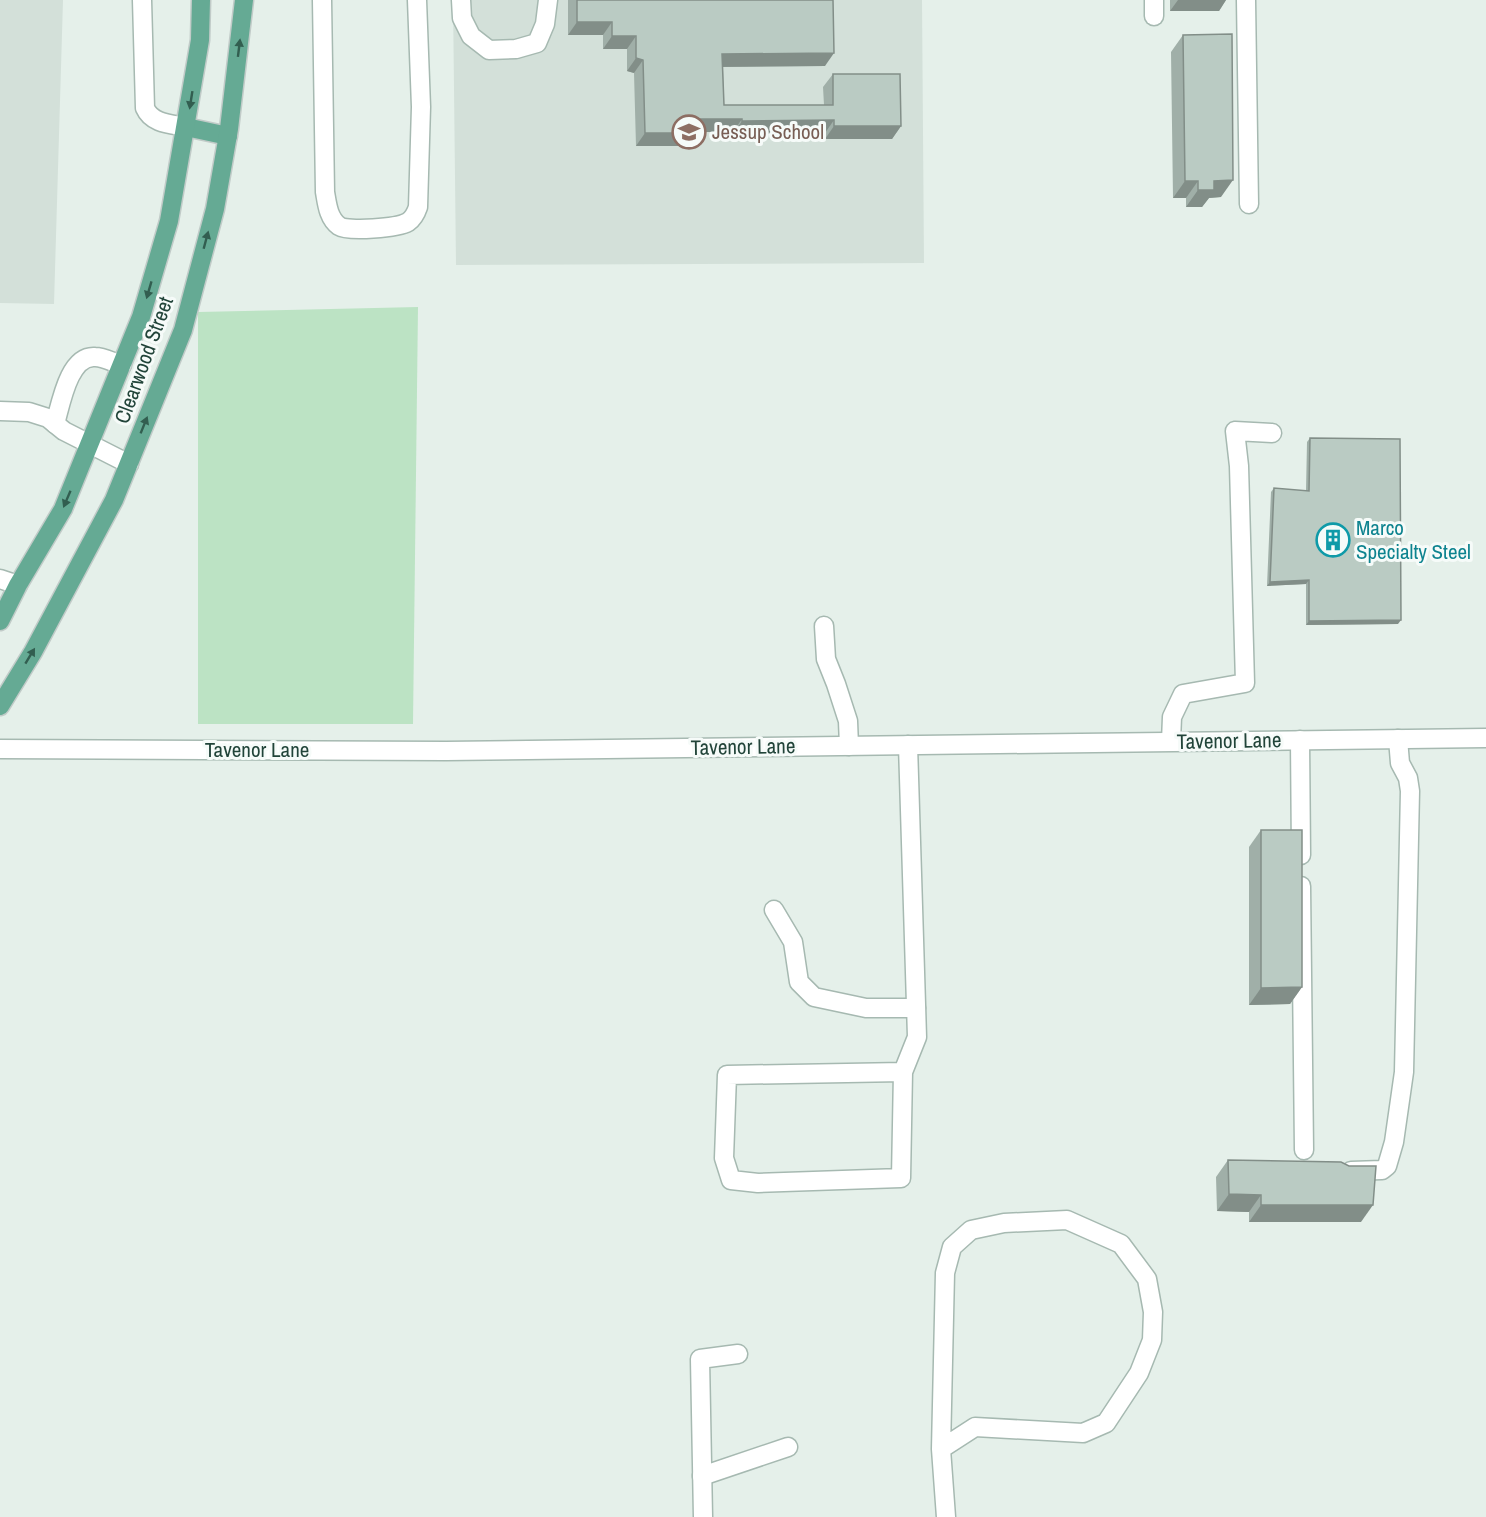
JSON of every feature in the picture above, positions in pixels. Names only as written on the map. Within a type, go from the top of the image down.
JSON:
[{"type":"main road","name":"Clearwood Street","points":[[0,621],[18,585],[63,509],[141,317],[169,221],[200,40],[201,0]]},
{"type":"main road","name":"Clearwood Street","points":[[0,706],[33,652],[114,500],[183,330],[215,209],[228,136],[244,0]]},
{"type":"main road","points":[[186,127],[228,136]]},
{"type":"street","points":[[142,0],[145,108],[147,113],[156,120],[186,127]]},
{"type":"street","points":[[322,0],[328,212],[340,227],[350,229],[405,224],[415,215],[418,207],[421,107],[417,0]]},
{"type":"street","points":[[461,0],[462,18],[471,36],[489,50],[516,49],[537,43],[545,24],[548,0]]},
{"type":"street","points":[[1246,0],[1249,204]]},
{"type":"street","points":[[55,424],[73,368],[84,358],[96,357],[122,365]]},
{"type":"street","points":[[0,411],[29,412],[48,418],[64,431],[129,464]]},
{"type":"street","points":[[1171,741],[1172,717],[1183,694],[1245,683],[1239,477],[1235,431],[1272,433]]},
{"type":"street","points":[[0,579],[18,585]]},
{"type":"street","points":[[824,626],[826,659],[848,721],[849,746]]},
{"type":"street","points":[[1337,1172],[1374,1171],[1382,1170],[1387,1166],[1394,1142],[1404,1072],[1410,791],[1408,778],[1400,763],[1398,738]]},
{"type":"street","name":"Tavenor Lane","points":[[0,749],[446,751],[1486,738]]},
{"type":"street","points":[[1300,740],[1304,1150]]},
{"type":"street","points":[[903,1072],[727,1075],[724,1158],[731,1180],[758,1183],[901,1178],[903,1072],[917,1037],[908,745]]},
{"type":"street","points":[[774,910],[793,942],[799,982],[814,998],[866,1008],[916,1008]]},
{"type":"street","points":[[941,1449],[975,1427],[1083,1433],[1106,1423],[1139,1373],[1152,1340],[1153,1312],[1147,1279],[1121,1244],[1068,1220],[1004,1223],[971,1230],[952,1247],[945,1273],[941,1449],[946,1517]]},
{"type":"street","points":[[703,1517],[700,1359],[738,1354]]},
{"type":"street","points":[[702,1476],[788,1447]]},
{"type":"shaded area","points":[[0,0],[63,0],[54,304],[0,303]]},
{"type":"shaded area","name":"Jessup School","points":[[453,0],[922,0],[924,263],[456,265]]},
{"type":"green space","points":[[418,307],[413,724],[198,724],[198,312]]},
{"type":"building","points":[[577,0],[833,0],[834,53],[722,54],[724,105],[833,105],[833,74],[900,74],[901,126],[834,126],[834,120],[691,119],[691,133],[645,133],[643,60],[636,58],[636,36],[612,36],[612,22],[577,22]]},
{"type":"building","points":[[1232,34],[1233,180],[1214,181],[1214,190],[1198,190],[1198,181],[1185,181],[1183,35]]},
{"type":"building","name":"Marco Specialty Steel","points":[[1310,438],[1400,439],[1401,620],[1309,621],[1309,580],[1270,582],[1274,488],[1309,491]]},
{"type":"building","points":[[1261,830],[1302,830],[1302,987],[1261,988]]},
{"type":"building","points":[[1228,1160],[1341,1162],[1349,1166],[1376,1166],[1373,1205],[1261,1205],[1261,1195],[1229,1194]]},
{"type":"place","name":"Jessup School","points":[[689,132]]},
{"type":"place","name":"Marco Specialty Steel","points":[[1333,540]]}]
